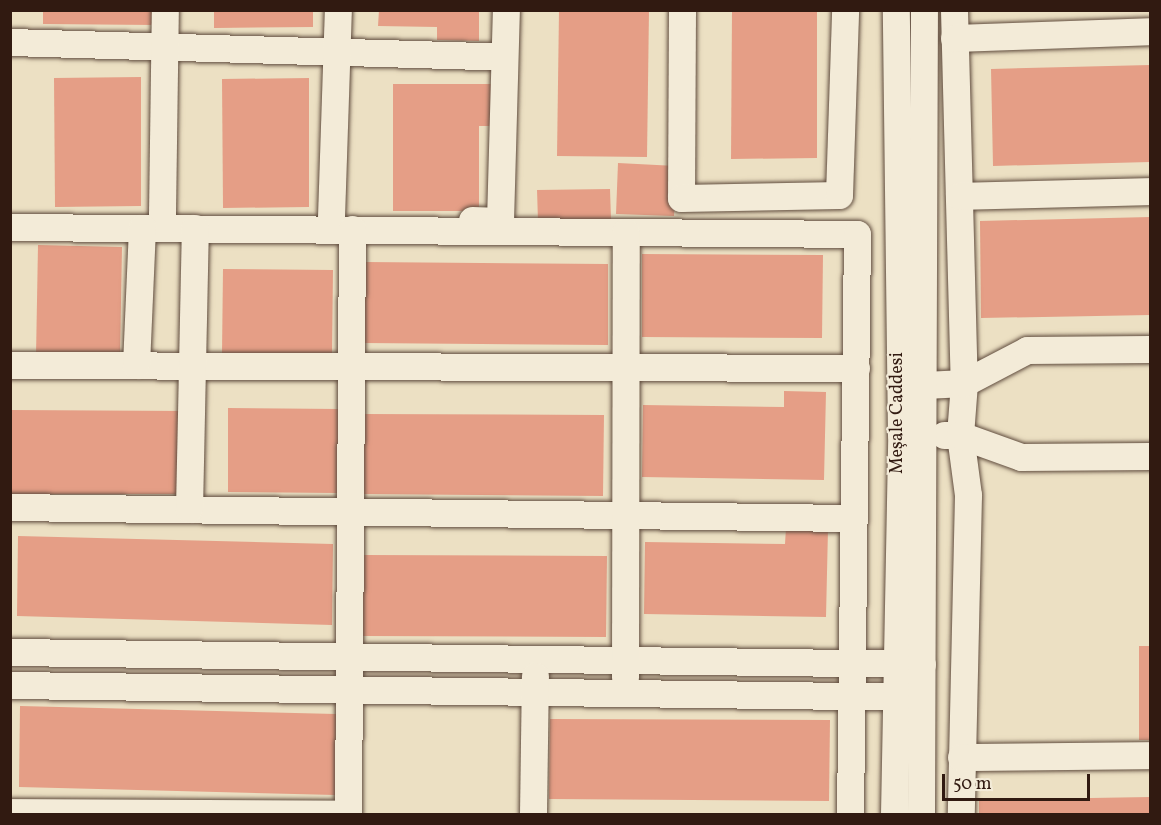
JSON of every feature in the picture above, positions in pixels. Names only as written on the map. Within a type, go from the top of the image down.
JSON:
[{"type":"street","points":[[136,365],[152,221],[165,46],[165,10]]},
{"type":"street","points":[[10,812],[348,814],[351,366],[342,223],[338,10]]},
{"type":"street","points":[[10,210],[152,221],[195,228],[500,221],[506,10]]},
{"type":"street","points":[[682,10],[681,198],[839,195],[845,10]]},
{"type":"street","name":"Meşale Caddesi","points":[[896,10],[913,435],[908,697],[921,814]]},
{"type":"street","name":"Meşale Caddesi","points":[[910,386],[924,10]]},
{"type":"street","points":[[954,10],[964,383],[960,435],[968,495],[961,814]]},
{"type":"street","points":[[954,38],[1150,32]]},
{"type":"street","points":[[10,42],[504,57]]},
{"type":"street","points":[[959,196],[1150,191]]},
{"type":"street","points":[[10,226],[152,221],[342,223],[626,232],[857,234],[850,814]]},
{"type":"street","points":[[189,510],[195,228]]},
{"type":"street","points":[[625,694],[626,232]]},
{"type":"street","points":[[910,386],[964,383],[1027,350],[1150,349]]},
{"type":"street","points":[[10,365],[855,368]]},
{"type":"street","points":[[913,435],[960,435],[1021,457],[1150,456]]},
{"type":"street","points":[[10,507],[854,518]]},
{"type":"street","points":[[10,652],[908,664]]},
{"type":"street","points":[[533,814],[536,660]]},
{"type":"street","points":[[10,685],[908,697]]},
{"type":"street","name":"Meşale Caddesi","points":[[894,814],[908,697]]},
{"type":"street","points":[[961,758],[1150,755]]},
{"type":"building","points":[[43,10],[156,10],[155,25],[43,24]]},
{"type":"building","points":[[214,10],[313,10],[313,27],[214,28]]},
{"type":"building","points":[[379,10],[479,10],[479,41],[437,40],[437,27],[378,26]]},
{"type":"building","points":[[559,10],[649,10],[647,157],[557,156]]},
{"type":"building","points":[[732,10],[817,10],[817,158],[731,159]]},
{"type":"building","points":[[1150,65],[1150,162],[993,166],[991,69]]},
{"type":"building","points":[[141,77],[141,206],[55,207],[54,78]]},
{"type":"building","points":[[309,78],[309,207],[223,208],[222,79]]},
{"type":"building","points":[[393,84],[493,84],[493,126],[479,126],[479,211],[393,211]]},
{"type":"building","points":[[618,163],[676,166],[674,216],[616,214]]},
{"type":"building","points":[[610,189],[611,219],[538,221],[537,190]]},
{"type":"building","points":[[1150,217],[1150,315],[981,318],[980,221]]},
{"type":"building","points":[[38,245],[122,247],[120,357],[36,356]]},
{"type":"building","points":[[642,254],[823,255],[822,338],[642,337]]},
{"type":"building","points":[[365,262],[608,264],[608,345],[364,343]]},
{"type":"building","points":[[223,269],[333,270],[332,354],[222,353]]},
{"type":"building","points":[[784,391],[826,392],[824,480],[642,477],[643,405],[784,407]]},
{"type":"building","points":[[228,408],[339,409],[338,493],[228,492]]},
{"type":"building","points":[[10,410],[187,411],[186,494],[10,494]]},
{"type":"building","points":[[360,414],[604,415],[603,496],[360,494]]},
{"type":"building","points":[[786,528],[828,529],[826,617],[644,614],[645,542],[785,544]]},
{"type":"building","points":[[18,536],[333,544],[332,625],[17,616]]},
{"type":"building","points":[[363,555],[607,556],[606,637],[363,636]]},
{"type":"building","points":[[1139,646],[1150,646],[1150,740],[1139,740]]},
{"type":"building","points":[[20,706],[336,714],[335,795],[19,787]]},
{"type":"building","points":[[550,719],[830,720],[829,801],[549,799]]},
{"type":"building","points":[[1150,797],[1150,814],[979,814],[979,800]]}]
